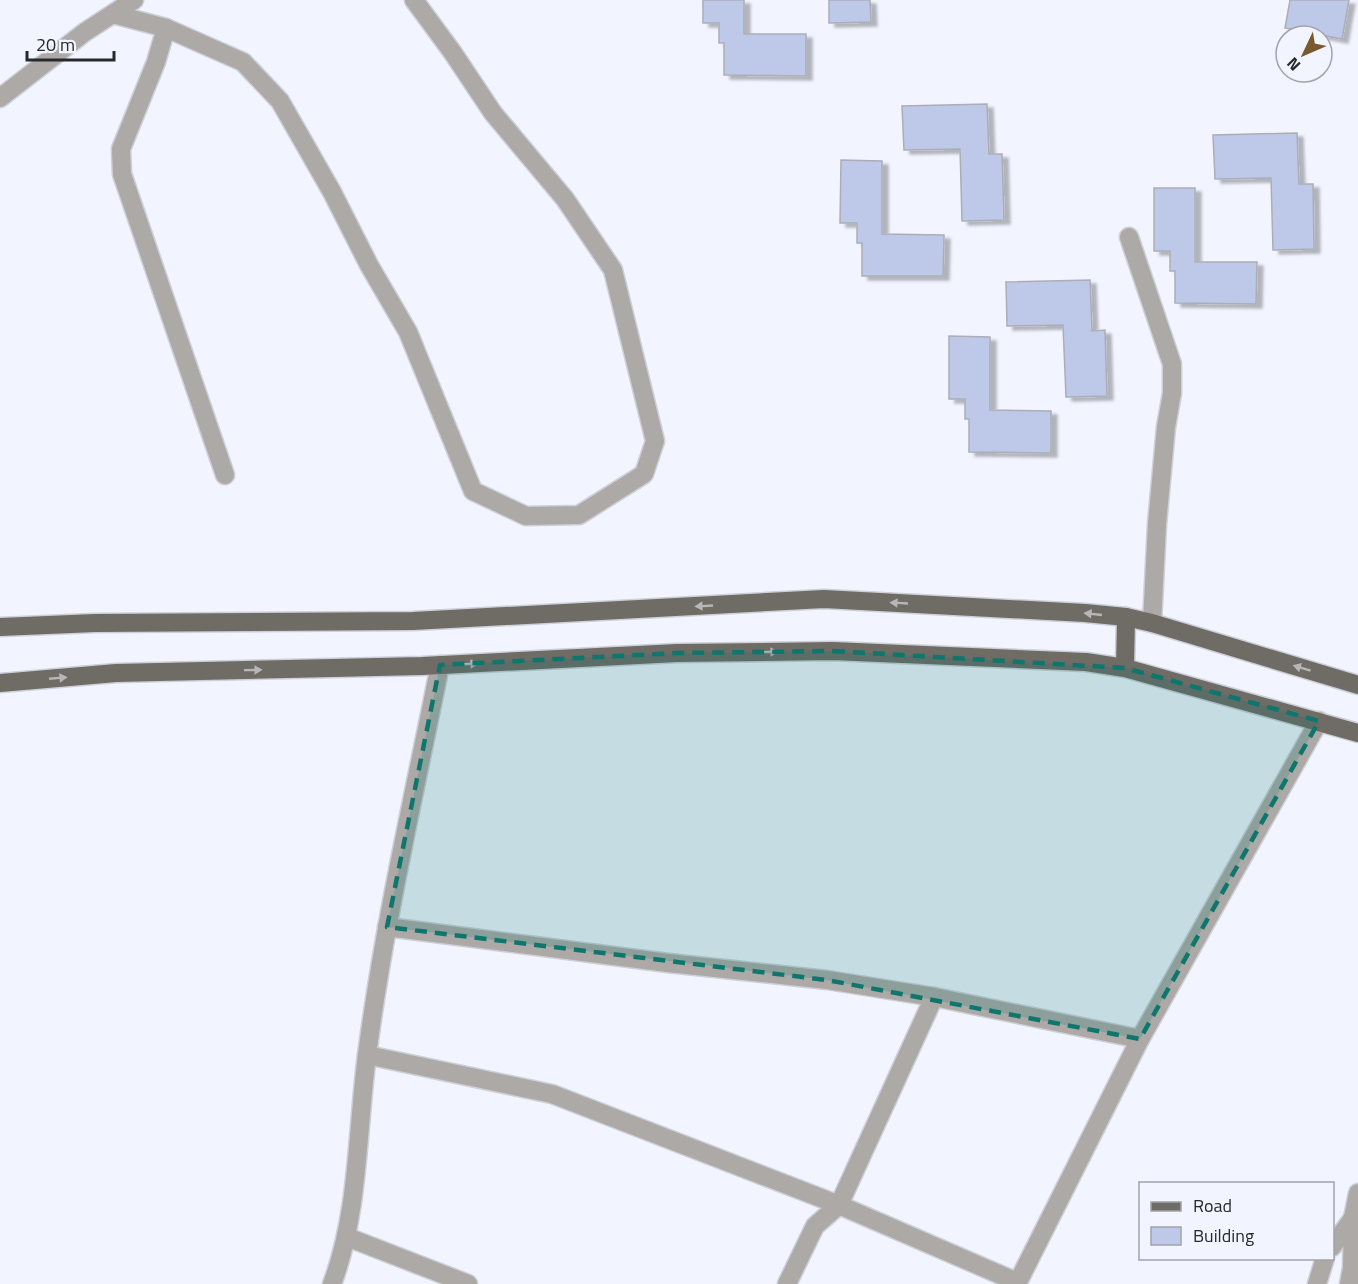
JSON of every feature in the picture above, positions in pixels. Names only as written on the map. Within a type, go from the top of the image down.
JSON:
[{"type":"main road","points":[[0,627],[95,623],[413,621],[824,599],[1126,617],[1358,685]]},
{"type":"main road","points":[[1125,668],[1126,617]]},
{"type":"main road","points":[[0,682],[116,673],[440,665],[677,653],[833,651],[1086,662],[1125,668],[1358,733]]},
{"type":"street","points":[[0,98],[85,32],[134,0]]},
{"type":"street","points":[[113,14],[166,28],[243,62],[280,101],[408,332],[473,491],[526,516],[579,515],[644,474],[655,441],[613,270],[565,199],[494,113],[414,0]]},
{"type":"street","points":[[166,28],[156,62],[121,149],[123,174],[225,475]]},
{"type":"street","points":[[1129,237],[1172,364],[1172,393],[1166,427],[1157,524],[1152,623]]},
{"type":"street","points":[[332,1284],[347,1237],[367,1055],[387,927],[440,665]]},
{"type":"street","points":[[367,1055],[552,1094],[839,1205],[1017,1283],[1140,1039],[1319,721]]},
{"type":"street","points":[[387,927],[668,963],[827,980],[934,997],[1140,1039]]},
{"type":"street","points":[[787,1284],[815,1226],[839,1205],[934,997]]},
{"type":"street","points":[[1349,1284],[1352,1268],[1353,1218],[1358,1193]]},
{"type":"street","points":[[1334,1244],[1353,1218]]},
{"type":"street","points":[[347,1237],[468,1284]]},
{"type":"street","points":[[1317,1284],[1324,1260]]},
{"type":"highlighted area","points":[[833,651],[1125,668],[1319,721],[1140,1039],[827,980],[387,927],[440,665],[677,653]]},
{"type":"building","points":[[703,0],[744,0],[744,34],[806,34],[806,76],[724,75],[724,43],[719,43],[719,23],[703,23]]},
{"type":"building","points":[[829,0],[870,0],[871,22],[829,23]]},
{"type":"building","points":[[1290,0],[1349,0],[1342,39],[1334,37],[1334,24],[1286,24]]},
{"type":"building","points":[[987,104],[989,154],[1002,154],[1004,220],[962,221],[960,149],[904,150],[902,106]]},
{"type":"building","points":[[1297,133],[1299,184],[1313,184],[1314,249],[1273,250],[1271,178],[1215,179],[1213,135]]},
{"type":"building","points":[[841,160],[882,161],[882,234],[944,235],[943,276],[862,276],[862,243],[857,243],[857,223],[840,223]]},
{"type":"building","points":[[1154,188],[1195,188],[1195,262],[1257,262],[1256,304],[1175,303],[1175,271],[1170,271],[1170,251],[1154,251]]},
{"type":"building","points":[[1090,280],[1092,331],[1105,330],[1107,396],[1066,397],[1063,325],[1007,326],[1006,282]]},
{"type":"building","points":[[949,336],[990,337],[990,410],[1051,411],[1051,453],[969,452],[969,419],[965,419],[965,399],[949,399]]}]
